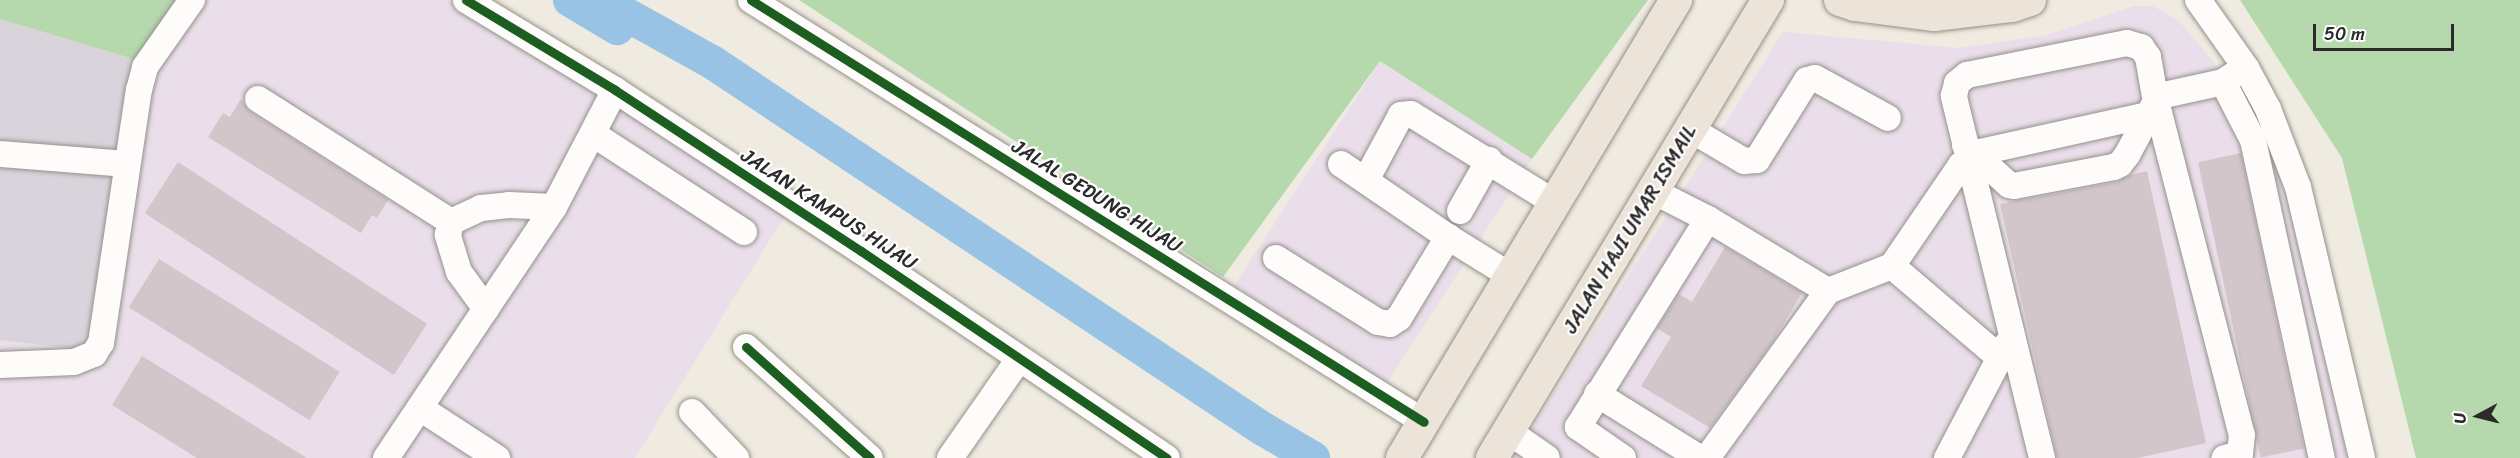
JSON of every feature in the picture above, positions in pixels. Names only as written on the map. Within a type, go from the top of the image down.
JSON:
[{"type":"main road","points":[[1414,438],[1676,0]]},
{"type":"main road","name":"JALAN HAJI UMAR ISMAIL","points":[[1492,458],[1768,0]]},
{"type":"main road","points":[[1840,0],[1855,5],[1934,15],[2012,6],[2030,0]]},
{"type":"street","points":[[0,365],[74,362],[94,354],[101,343],[138,90],[146,67],[192,0]]},
{"type":"street","name":"JALAN KAMPUS HIJAU","points":[[466,0],[615,90],[1167,458]]},
{"type":"street","name":"JALAL GEDUNG HIJAU","points":[[751,0],[1414,438]]},
{"type":"street","points":[[2198,0],[2246,68],[2268,109],[2298,187],[2362,458]]},
{"type":"street","points":[[2042,458],[1970,152],[1954,96],[1957,83],[1967,75],[2127,43],[2141,47],[2148,57],[2153,105],[2242,435],[2240,454],[2225,458]]},
{"type":"street","points":[[1707,458],[1828,291],[1892,266],[1970,152],[2153,105],[2223,82],[2246,68]]},
{"type":"street","points":[[1690,129],[1744,161],[1757,160],[1807,80],[1815,78],[1888,118]]},
{"type":"street","points":[[2223,82],[2253,140],[2322,458]]},
{"type":"street","points":[[386,458],[554,207],[615,90]]},
{"type":"street","points":[[258,99],[451,222]]},
{"type":"street","points":[[1970,152],[2014,186],[2114,167],[2120,164],[2127,155],[2153,105]]},
{"type":"street","points":[[1366,180],[1401,115],[1411,114],[1489,160],[1555,203]]},
{"type":"street","points":[[593,134],[744,232]]},
{"type":"street","points":[[0,154],[127,164]]},
{"type":"street","points":[[1460,211],[1489,160]]},
{"type":"street","points":[[1341,164],[1448,237],[1511,276]]},
{"type":"street","points":[[1653,191],[1708,219],[1828,291]]},
{"type":"street","points":[[451,222],[481,208],[508,205],[554,207]]},
{"type":"street","points":[[1611,454],[1578,427],[1708,219]]},
{"type":"street","points":[[451,222],[448,235],[459,272],[486,309]]},
{"type":"street","points":[[1276,258],[1378,322],[1390,324],[1399,318],[1448,237]]},
{"type":"street","points":[[1892,266],[2000,358]]},
{"type":"street","points":[[1947,458],[2012,335]]},
{"type":"street","points":[[746,347],[870,458]]},
{"type":"street","points":[[956,456],[1019,359]]},
{"type":"street","points":[[1598,394],[1700,458]]},
{"type":"street","points":[[420,408],[496,458]]},
{"type":"street","points":[[692,412],[736,458]]},
{"type":"street","points":[[1508,431],[1547,458]]},
{"type":"shaded area","points":[[187,0],[447,0],[619,109],[789,209],[635,458],[0,458],[0,340],[108,353],[150,64]]},
{"type":"shaded area","points":[[2134,6],[2153,6],[2179,21],[2244,98],[2287,167],[2353,458],[1513,458],[1783,32],[1959,48],[2047,35]]},
{"type":"shaded area","points":[[0,19],[150,64],[109,353],[0,340]]},
{"type":"shaded area","points":[[1380,61],[1532,160],[1386,384],[1235,285]]},
{"type":"green space","points":[[0,0],[187,0],[150,64],[0,19]]},
{"type":"green space","points":[[799,0],[1648,0],[1532,159],[1380,61],[1223,277]]},
{"type":"green space","points":[[2240,0],[2520,0],[2520,458],[2416,458],[2342,158]]},
{"type":"building","points":[[241,99],[250,112],[388,200],[377,218],[372,215],[361,233],[208,137],[223,113],[230,117]]},
{"type":"building","points":[[2241,153],[2304,448],[2261,458],[2198,162]]},
{"type":"building","points":[[178,162],[427,324],[394,375],[145,213]]},
{"type":"building","points":[[2147,171],[2206,443],[2138,458],[2057,458],[2000,204],[2117,182],[2130,175]]},
{"type":"building","points":[[1725,247],[1802,293],[1772,343],[1710,428],[1641,386],[1671,337],[1657,328],[1679,294],[1692,302]]},
{"type":"building","points":[[159,259],[340,372],[309,420],[129,307]]},
{"type":"building","points":[[142,356],[307,458],[197,458],[112,405]]},
{"type":"waterway","points":[[570,0],[617,28]]},
{"type":"waterway","points":[[600,0],[712,62],[1263,429],[1313,458]]},
{"type":"cycle path","points":[[466,0],[615,90],[861,251],[1167,458]]},
{"type":"cycle path","points":[[751,0],[1424,422]]},
{"type":"cycle path","points":[[746,347],[870,458]]}]
